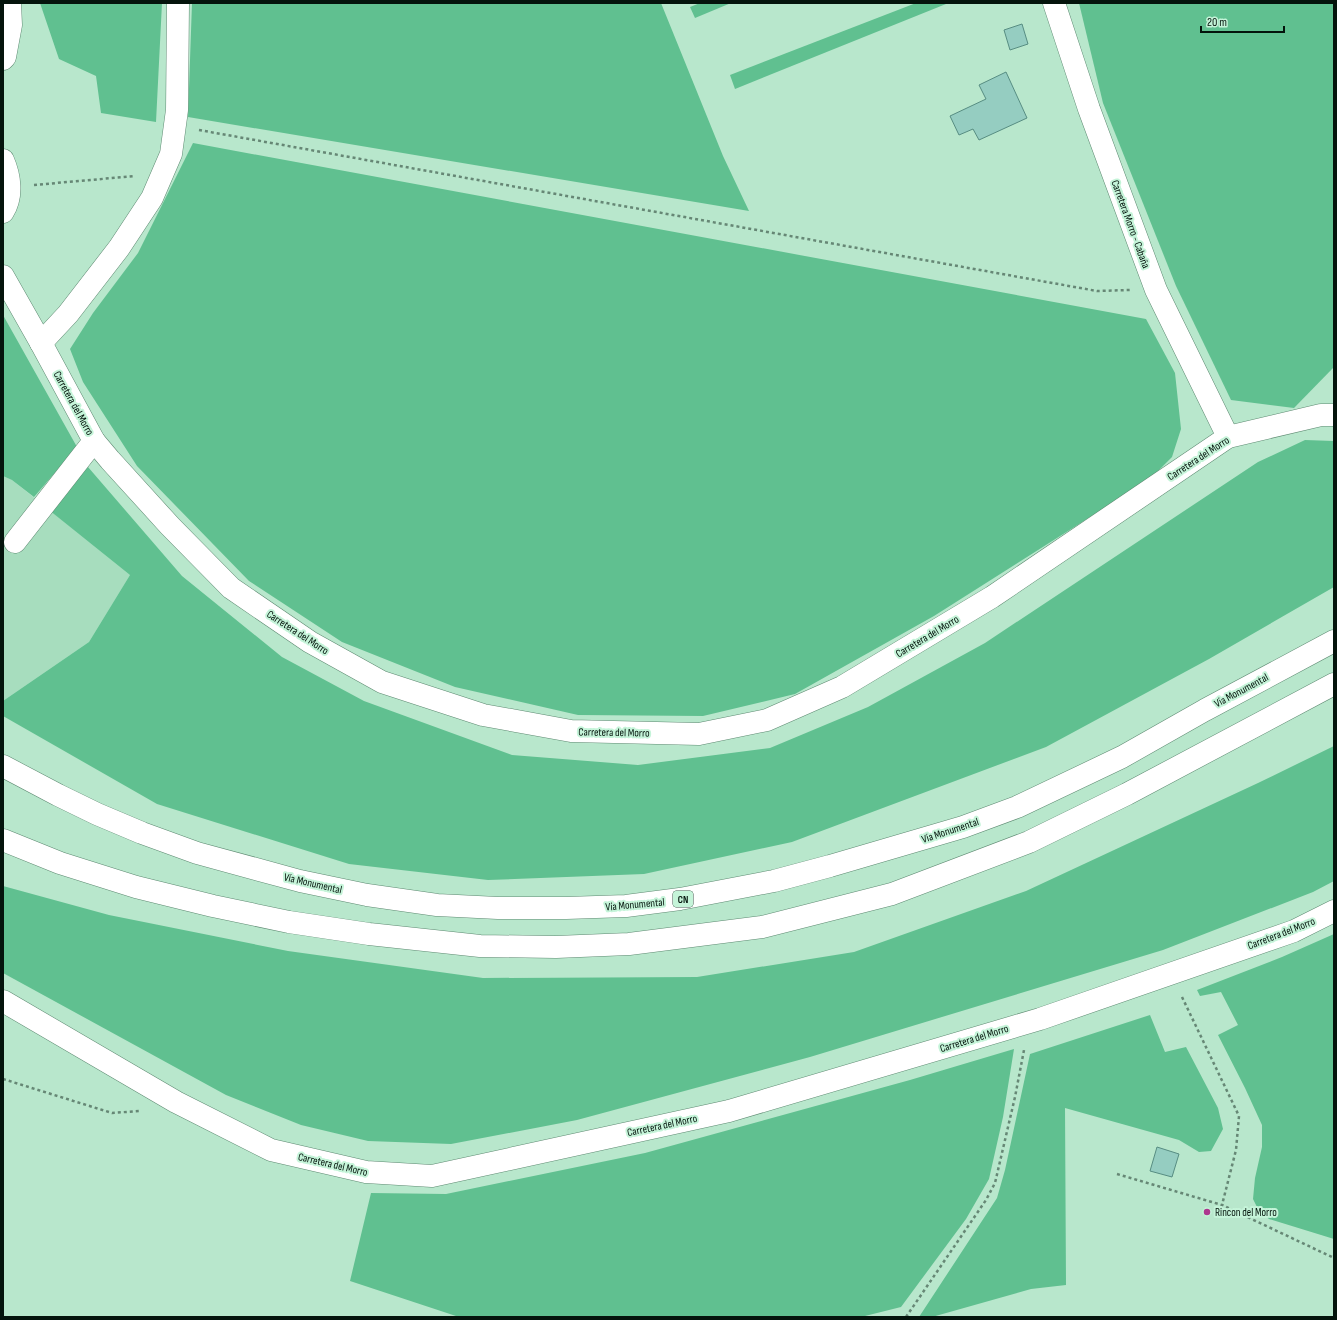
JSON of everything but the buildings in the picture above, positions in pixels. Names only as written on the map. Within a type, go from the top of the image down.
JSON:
[{"type":"main road","points":[[3,59],[5,57],[11,25],[10,3]]},
{"type":"main road","points":[[41,343],[68,314],[119,248],[152,198],[162,174],[170,154],[177,110],[178,3]]},
{"type":"main road","name":"Carretera Morro - Cabaña","points":[[1054,3],[1089,109],[1156,290],[1228,437]]},
{"type":"main road","points":[[3,160],[8,171],[10,187],[6,207],[3,212]]},
{"type":"main road","name":"Carretera del Morro","points":[[3,276],[94,440],[110,460],[170,526],[231,588],[310,642],[382,682],[483,715],[571,731],[699,734],[767,720],[842,687],[992,597],[1228,437],[1328,415]]},
{"type":"main road","points":[[1328,415],[1334,398]]},
{"type":"main road","points":[[15,542],[94,440]]},
{"type":"main road","name":"Vía Monumental","points":[[3,766],[71,801],[142,833],[197,853],[300,882],[367,895],[436,905],[498,908],[626,906],[688,898],[774,881],[963,827],[1017,807],[1122,757],[1205,710],[1334,641]]},
{"type":"main road","points":[[3,840],[60,863],[136,886],[214,906],[289,922],[369,934],[480,946],[556,947],[629,944],[762,927],[892,894],[1029,842],[1127,794],[1334,684]]},
{"type":"main road","name":"Carretera del Morro","points":[[3,1001],[176,1102],[270,1150],[366,1172],[432,1176],[729,1111],[1029,1021],[1294,931],[1334,911]]},
{"type":"path","points":[[175,125],[1097,291],[1156,290]]},
{"type":"path","points":[[10,187],[162,174]]},
{"type":"path","points":[[1170,973],[1240,1116],[1236,1150],[1222,1205]]},
{"type":"path","points":[[906,1317],[986,1200],[995,1183],[1015,1097],[1029,1021]]},
{"type":"path","points":[[3,1079],[112,1113],[146,1111],[176,1102]]},
{"type":"path","points":[[1117,1174],[1222,1205],[1334,1258]]},
{"type":"shaded area","points":[[3,476],[12,480],[130,575],[89,642],[3,701]]},
{"type":"green space","points":[[40,3],[162,3],[156,122],[101,113],[96,76],[59,59]]},
{"type":"green space","points":[[192,3],[661,3],[723,156],[749,211],[188,117]]},
{"type":"green space","points":[[700,3],[731,3],[695,18],[690,7]]},
{"type":"green space","points":[[916,3],[946,4],[735,89],[730,75]]},
{"type":"green space","points":[[1079,3],[1334,3],[1334,367],[1294,408],[1231,400],[1176,286],[1103,103]]},
{"type":"green space","points":[[193,143],[1146,319],[1175,373],[1181,429],[1172,457],[1150,479],[934,616],[795,694],[703,716],[578,715],[455,687],[342,642],[249,581],[137,466],[83,382],[70,349],[93,313],[138,253]]},
{"type":"green space","points":[[3,315],[77,447],[34,497],[12,480],[3,476]]},
{"type":"green space","points":[[1305,440],[1334,441],[1334,587],[1209,659],[1046,747],[792,842],[644,874],[488,880],[349,864],[157,804],[3,716],[3,701],[89,642],[130,575],[49,510],[88,467],[182,576],[282,657],[364,701],[512,755],[638,765],[770,748],[868,707],[985,643],[1258,462]]},
{"type":"green space","points":[[1334,746],[1334,881],[1313,892],[1163,950],[810,1057],[577,1120],[451,1144],[368,1141],[301,1125],[226,1095],[3,973],[3,886],[109,915],[288,951],[483,978],[697,977],[854,952],[1026,891]]},
{"type":"green space","points":[[1334,934],[1334,1239],[1269,1219],[1258,1209],[1253,1199],[1255,1178],[1262,1147],[1262,1125],[1218,1035],[1238,1025],[1221,992],[1200,996],[1197,990],[1282,957]]},
{"type":"green space","points":[[1150,1015],[1165,1052],[1186,1047],[1218,1108],[1223,1129],[1211,1151],[1199,1152],[1179,1140],[1065,1108],[1066,1285],[1031,1289],[932,1317],[919,1317],[997,1198],[1005,1170],[1030,1054]]},
{"type":"green space","points":[[1014,1049],[1003,1117],[989,1179],[966,1219],[901,1307],[861,1317],[459,1317],[350,1281],[371,1193],[446,1194],[645,1153],[910,1080]]},
{"type":"place","name":"Rincon del Morro","points":[[1207,1212]]}]
